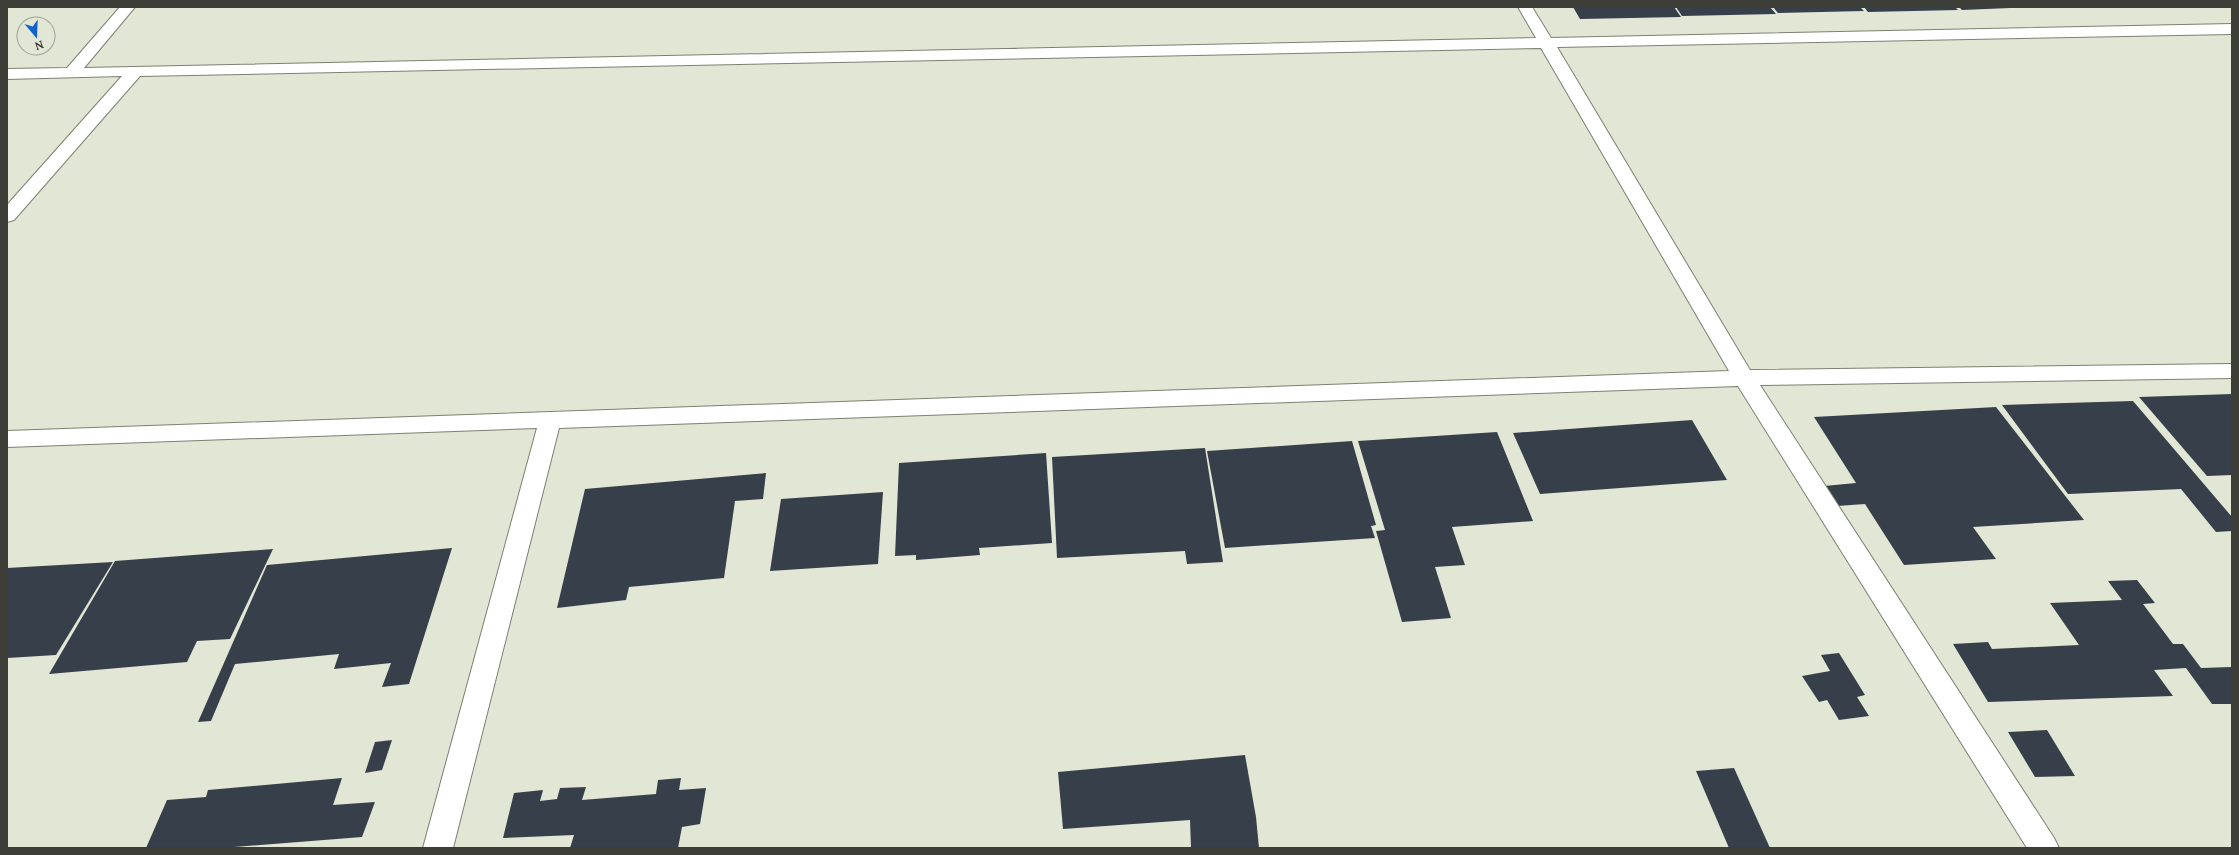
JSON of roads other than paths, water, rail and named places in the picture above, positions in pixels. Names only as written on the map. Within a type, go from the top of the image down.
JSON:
[{"type":"street","points":[[71,72],[128,7]]},
{"type":"street","points":[[1525,7],[1744,378],[2044,848]]},
{"type":"street","points":[[7,74],[2232,29]]},
{"type":"street","points":[[9,211],[136,71]]},
{"type":"street","points":[[7,439],[1744,378],[2232,371]]},
{"type":"street","points":[[438,848],[550,420]]}]
